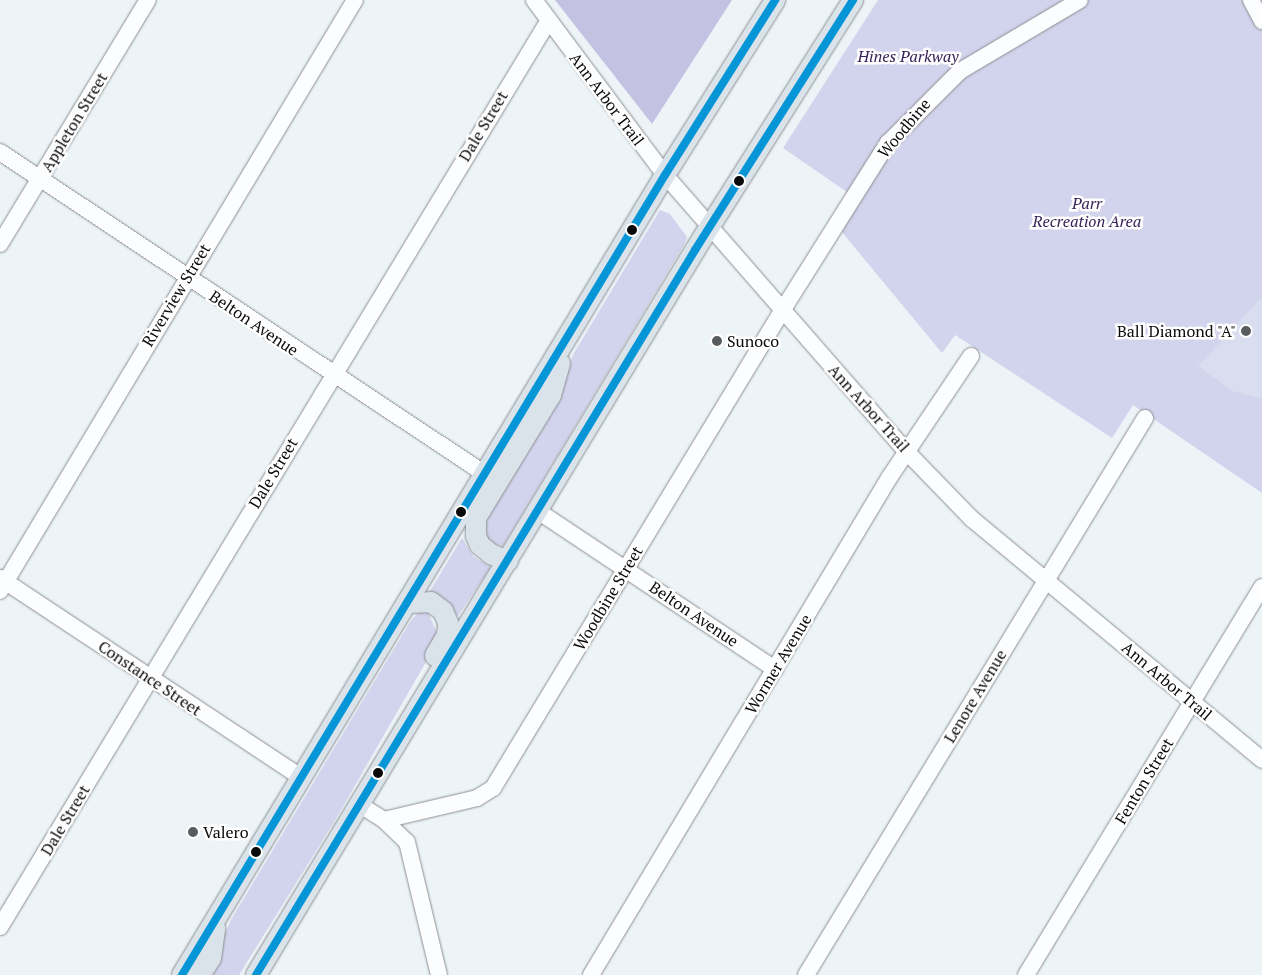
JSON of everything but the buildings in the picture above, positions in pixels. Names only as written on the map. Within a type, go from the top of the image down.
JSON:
[{"type":"main road","points":[[182,975],[567,337],[775,0]]},
{"type":"main road","points":[[769,132],[782,88],[838,0]]},
{"type":"main road","points":[[256,975],[709,228],[853,0]]},
{"type":"main road","points":[[508,561],[491,554],[480,545],[476,536],[476,518],[551,395],[567,337]]},
{"type":"main road","points":[[388,758],[406,706],[448,629],[443,611],[435,604],[420,600],[407,603]]},
{"type":"main road","points":[[200,975],[211,958],[216,918]]},
{"type":"street","name":"Appleton Street","points":[[0,244],[148,0]]},
{"type":"street","name":"Riverview Street","points":[[2,584],[355,0]]},
{"type":"street","name":"Ann Arbor Trail","points":[[534,0],[666,175],[709,228],[906,451],[972,519],[1262,760]]},
{"type":"street","name":"Woodbine","points":[[782,310],[888,143],[930,97],[960,71],[1080,0]]},
{"type":"street","points":[[1251,0],[1262,21]]},
{"type":"street","name":"Dale Street","points":[[0,927],[332,375],[549,20]]},
{"type":"street","name":"Belton Avenue","points":[[0,152],[332,375],[485,474]]},
{"type":"street","name":"Woodbine Street","points":[[384,820],[476,798],[493,788],[782,310]]},
{"type":"street","name":"Wormer Avenue","points":[[596,973],[906,451],[971,356]]},
{"type":"street","name":"Lenore Avenue","points":[[806,975],[1145,418]]},
{"type":"street","name":"Belton Avenue","points":[[538,511],[775,669]]},
{"type":"street","name":"Constance Street","points":[[2,584],[301,777]]},
{"type":"street","name":"Fenton Street","points":[[1026,975],[1262,587]]},
{"type":"street","points":[[360,805],[384,820],[410,848],[439,975]]},
{"type":"green space","name":"Parr Recreation Area","points":[[878,0],[1262,0],[1262,493],[1133,405],[1112,438],[955,335],[942,353],[841,231],[860,201],[783,148]]},
{"type":"green space","points":[[660,210],[670,214],[687,237],[684,245],[503,546],[492,544],[487,540],[482,517],[558,391],[574,353]]},
{"type":"green space","points":[[462,538],[474,557],[491,567],[458,616],[430,591]]},
{"type":"green space","points":[[428,612],[437,633],[434,648],[334,822],[239,975],[205,975],[232,918],[412,619],[418,613]]},
{"type":"shaded area","points":[[555,0],[732,0],[652,124]]},
{"type":"shaded area","name":"Ball Diamond \"A\"","points":[[1262,297],[1262,399],[1232,391],[1198,366]]},
{"type":"transit line","points":[[182,975],[665,175],[775,0]]},
{"type":"transit line","points":[[256,975],[695,250],[853,0]]},
{"type":"place","name":"Ball Diamond \"A\"","points":[[1246,331]]},
{"type":"place","name":"Sunoco","points":[[717,341]]},
{"type":"place","name":"Valero","points":[[193,832]]},
{"type":"park label","name":"Hines Parkway","points":[[908,56]]}]
